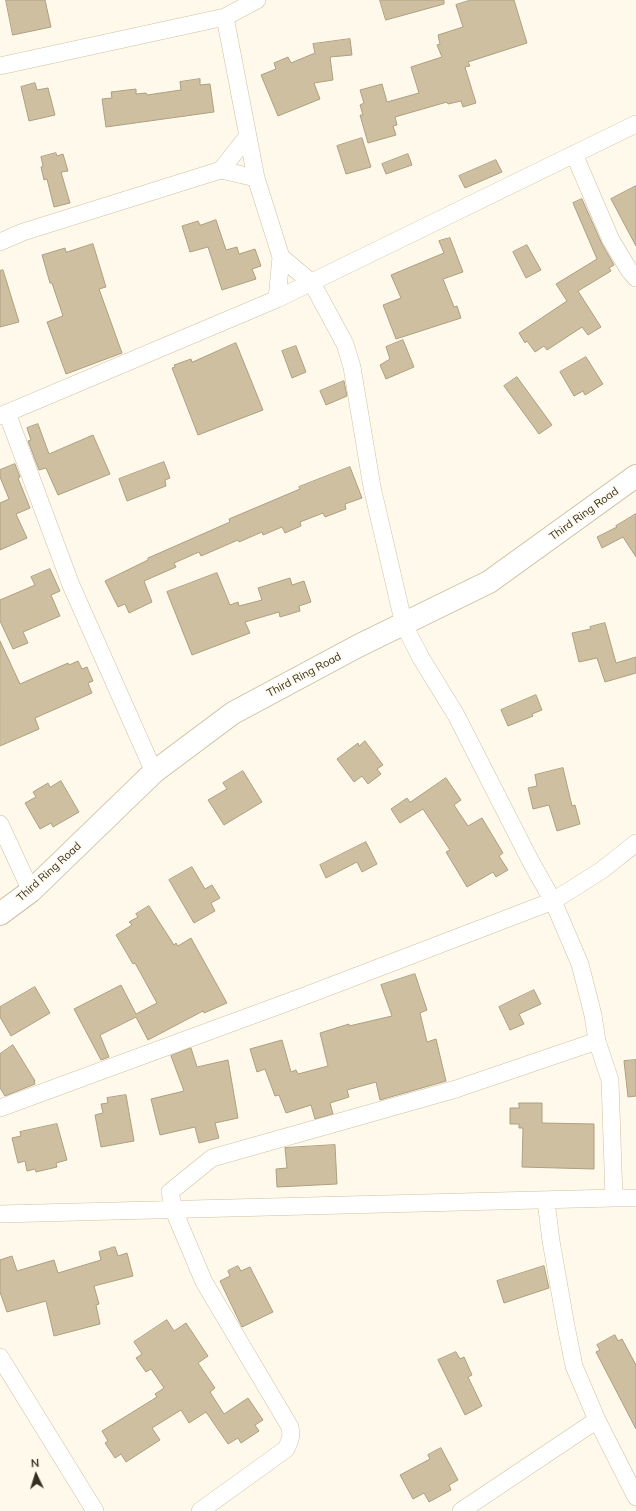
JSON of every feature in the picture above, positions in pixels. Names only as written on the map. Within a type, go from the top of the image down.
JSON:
[{"type":"street","points":[[0,66],[225,17],[257,0]]},
{"type":"street","points":[[225,17],[256,178],[281,257],[277,299]]},
{"type":"street","points":[[154,772],[71,585],[3,414],[312,283],[636,124]]},
{"type":"street","points":[[221,170],[247,136]]},
{"type":"street","points":[[574,154],[611,240],[629,270],[636,278]]},
{"type":"street","points":[[0,242],[23,232],[221,170],[256,178]]},
{"type":"street","points":[[281,257],[312,283],[345,344],[352,368],[372,487],[404,625],[421,658],[456,715],[531,862],[553,901],[580,964],[593,1015],[597,1041],[610,1080],[614,1198]]},
{"type":"street","name":"Third Ring Road","points":[[0,914],[31,891],[154,772],[233,713],[358,646],[404,625],[489,582],[636,476]]},
{"type":"street","points":[[0,824],[31,891]]},
{"type":"street","points":[[0,1108],[295,999],[553,901],[602,870],[636,843]]},
{"type":"street","points":[[200,1511],[286,1448],[291,1439],[291,1434],[290,1427],[204,1282],[174,1211],[170,1192],[212,1158],[456,1089],[597,1041]]},
{"type":"street","points":[[0,1214],[174,1211],[636,1198]]},
{"type":"street","points":[[546,1201],[552,1248],[574,1366],[597,1420],[636,1497]]},
{"type":"street","points":[[0,1357],[96,1511]]},
{"type":"street","points":[[461,1511],[597,1420]]},
{"type":"building","points":[[6,0],[45,0],[51,27],[13,35]]},
{"type":"building","points":[[380,0],[444,0],[444,4],[386,20]]},
{"type":"building","points":[[471,0],[514,0],[527,43],[468,62],[470,66],[465,67],[476,103],[463,107],[461,101],[448,104],[447,102],[395,117],[397,125],[393,126],[396,135],[368,143],[360,115],[363,115],[360,105],[364,103],[360,90],[382,84],[387,102],[419,93],[411,67],[442,57],[437,45],[440,44],[438,35],[463,27],[456,5]]},
{"type":"building","points":[[350,39],[352,55],[330,57],[333,80],[314,83],[320,99],[278,116],[261,75],[276,69],[274,63],[288,57],[291,63],[315,53],[313,44]]},
{"type":"building","points":[[200,79],[200,85],[210,84],[214,112],[106,127],[102,99],[112,98],[111,92],[136,89],[136,94],[146,93],[147,95],[181,90],[180,82]]},
{"type":"building","points":[[35,83],[37,90],[48,88],[55,115],[29,121],[21,87]]},
{"type":"building","points":[[362,138],[371,167],[346,174],[337,146]]},
{"type":"building","points":[[56,153],[57,156],[63,154],[68,171],[61,172],[70,203],[54,207],[47,179],[44,180],[41,167],[43,166],[41,157]]},
{"type":"building","points":[[408,154],[412,165],[386,174],[382,164]]},
{"type":"building","points":[[496,160],[502,172],[465,188],[459,176]]},
{"type":"building","points":[[636,186],[636,246],[611,199]]},
{"type":"building","points":[[582,199],[602,244],[614,265],[609,268],[611,271],[578,291],[601,327],[588,335],[582,327],[547,350],[544,346],[535,352],[527,341],[525,343],[519,333],[567,301],[556,284],[597,259],[573,203]]},
{"type":"building","points":[[216,220],[226,250],[237,247],[239,254],[255,249],[261,266],[252,269],[256,279],[222,290],[208,247],[190,252],[182,226],[198,221],[200,225]]},
{"type":"building","points":[[450,238],[463,272],[443,279],[454,307],[457,306],[461,318],[396,339],[383,305],[401,298],[391,275],[444,253],[439,241]]},
{"type":"building","points":[[93,244],[106,287],[99,289],[122,353],[66,374],[47,322],[63,316],[52,283],[50,283],[42,255],[65,248],[66,252]]},
{"type":"building","points":[[527,245],[541,270],[526,278],[513,252]]},
{"type":"building","points":[[3,270],[19,322],[0,327],[0,271]]},
{"type":"building","points":[[403,340],[414,367],[386,379],[380,365],[390,359],[386,347]]},
{"type":"building","points":[[236,343],[263,410],[198,435],[172,368],[175,367],[174,365],[191,359],[192,362]]},
{"type":"building","points":[[296,346],[306,372],[292,378],[282,351]]},
{"type":"building","points":[[586,357],[603,384],[585,395],[583,391],[574,396],[560,372]]},
{"type":"building","points":[[517,377],[552,425],[539,434],[504,386]]},
{"type":"building","points":[[344,381],[347,396],[326,405],[320,391]]},
{"type":"building","points":[[38,424],[49,454],[93,435],[110,474],[58,495],[46,468],[39,470],[28,441],[31,440],[27,428]]},
{"type":"building","points":[[164,462],[170,478],[165,480],[166,486],[127,501],[119,479]]},
{"type":"building","points":[[15,464],[20,477],[18,478],[30,508],[16,514],[27,538],[0,550],[0,503],[9,499],[0,477],[0,470]]},
{"type":"building","points":[[350,467],[362,498],[345,504],[346,509],[325,517],[323,513],[300,522],[301,526],[285,533],[282,527],[263,535],[262,532],[239,542],[238,540],[201,556],[199,552],[174,563],[176,567],[144,581],[152,602],[129,613],[125,604],[118,607],[105,581],[148,560],[148,558],[230,522],[229,519],[300,489],[299,487]]},
{"type":"building","points":[[636,514],[636,557],[623,537],[602,548],[597,537],[617,527],[616,526]]},
{"type":"building","points":[[50,569],[60,591],[51,595],[60,616],[23,632],[28,643],[13,649],[0,621],[0,600],[35,585],[31,577]]},
{"type":"building","points":[[217,573],[230,605],[238,602],[239,606],[262,600],[258,588],[290,578],[292,585],[304,581],[311,602],[299,606],[300,611],[280,617],[279,612],[245,622],[250,633],[192,655],[167,592]]},
{"type":"building","points":[[605,623],[616,663],[636,657],[636,673],[605,682],[597,658],[579,662],[572,633],[591,629],[590,627]]},
{"type":"building","points":[[0,641],[20,684],[68,663],[69,665],[78,661],[82,669],[87,667],[93,681],[88,683],[92,693],[35,718],[39,729],[0,746]]},
{"type":"building","points":[[536,695],[542,710],[532,714],[533,716],[508,726],[501,710]]},
{"type":"building","points":[[365,741],[383,765],[377,769],[381,774],[368,784],[362,776],[354,782],[337,759],[358,743],[359,746]]},
{"type":"building","points":[[563,768],[572,806],[575,805],[580,824],[557,831],[549,805],[533,809],[528,788],[537,786],[535,775]]},
{"type":"building","points":[[243,771],[262,802],[224,825],[208,800],[227,789],[223,783]]},
{"type":"building","points":[[446,778],[461,800],[454,805],[468,826],[482,818],[503,853],[499,856],[508,870],[496,877],[493,872],[467,887],[446,852],[450,850],[423,809],[400,823],[391,809],[407,798],[410,802]]},
{"type":"building","points":[[61,781],[79,812],[53,827],[51,823],[40,829],[25,803],[36,797],[33,792],[48,783],[50,787]]},
{"type":"building","points":[[366,842],[377,864],[362,872],[357,862],[326,878],[320,865]]},
{"type":"building","points":[[192,867],[205,889],[212,885],[220,898],[211,903],[215,911],[194,923],[169,880]]},
{"type":"building","points":[[149,906],[174,945],[176,943],[178,946],[191,938],[227,1003],[204,1013],[203,1011],[148,1040],[136,1017],[100,1035],[109,1057],[101,1060],[74,1009],[121,985],[136,1014],[157,1003],[135,963],[133,964],[116,935],[132,925],[129,922],[138,917],[136,914]]},
{"type":"building","points":[[415,974],[427,1010],[420,1013],[427,1042],[436,1039],[446,1081],[380,1100],[376,1082],[347,1090],[349,1097],[330,1103],[333,1114],[315,1119],[311,1105],[286,1113],[279,1095],[275,1096],[265,1069],[257,1072],[250,1049],[282,1040],[291,1072],[296,1070],[298,1074],[328,1066],[320,1033],[349,1024],[349,1026],[392,1016],[381,985]]},
{"type":"building","points":[[35,987],[50,1013],[11,1036],[0,1017],[0,1007]]},
{"type":"building","points":[[534,990],[541,1004],[519,1014],[524,1024],[510,1030],[499,1007]]},
{"type":"building","points":[[13,1045],[35,1081],[35,1084],[5,1096],[0,1088],[0,1054]]},
{"type":"building","points":[[191,1048],[197,1067],[228,1060],[238,1118],[215,1123],[219,1138],[199,1143],[195,1127],[160,1135],[151,1099],[184,1091],[171,1056]]},
{"type":"building","points":[[636,1060],[636,1096],[628,1097],[624,1061]]},
{"type":"building","points":[[126,1095],[134,1141],[101,1147],[95,1115],[103,1113],[101,1104],[108,1103],[107,1098]]},
{"type":"building","points":[[519,1103],[542,1103],[542,1123],[594,1124],[594,1169],[522,1167],[523,1128],[519,1128],[519,1124],[510,1124],[510,1108],[519,1108]]},
{"type":"building","points":[[57,1124],[67,1160],[56,1163],[57,1167],[36,1172],[35,1169],[27,1171],[25,1161],[18,1163],[12,1138],[21,1136],[20,1132]]},
{"type":"building","points":[[335,1145],[337,1184],[277,1187],[276,1169],[287,1168],[285,1148]]},
{"type":"building","points":[[115,1247],[118,1256],[127,1253],[133,1276],[94,1286],[99,1304],[96,1305],[100,1324],[54,1336],[46,1301],[7,1312],[0,1292],[0,1260],[12,1256],[17,1271],[54,1260],[58,1273],[101,1260],[99,1252]]},
{"type":"building","points":[[238,1266],[241,1271],[250,1267],[273,1312],[242,1327],[220,1281],[230,1276],[228,1271]]},
{"type":"building","points":[[544,1266],[549,1288],[504,1303],[497,1281]]},
{"type":"building","points":[[167,1320],[174,1331],[186,1323],[208,1356],[198,1363],[215,1388],[210,1392],[224,1414],[248,1398],[263,1420],[255,1425],[259,1431],[241,1443],[238,1438],[228,1444],[206,1412],[189,1423],[181,1410],[152,1428],[160,1440],[126,1462],[121,1454],[115,1458],[105,1443],[108,1441],[102,1431],[157,1397],[155,1394],[164,1388],[151,1369],[146,1372],[136,1358],[142,1354],[134,1342]]},
{"type":"building","points":[[615,1335],[618,1341],[622,1339],[636,1365],[636,1429],[596,1352],[600,1350],[597,1345]]},
{"type":"building","points":[[456,1352],[460,1359],[464,1357],[472,1375],[468,1377],[482,1406],[465,1415],[438,1360]]},
{"type":"building","points":[[441,1448],[458,1480],[449,1485],[451,1490],[429,1502],[424,1493],[413,1499],[400,1475],[430,1459],[428,1455]]}]
